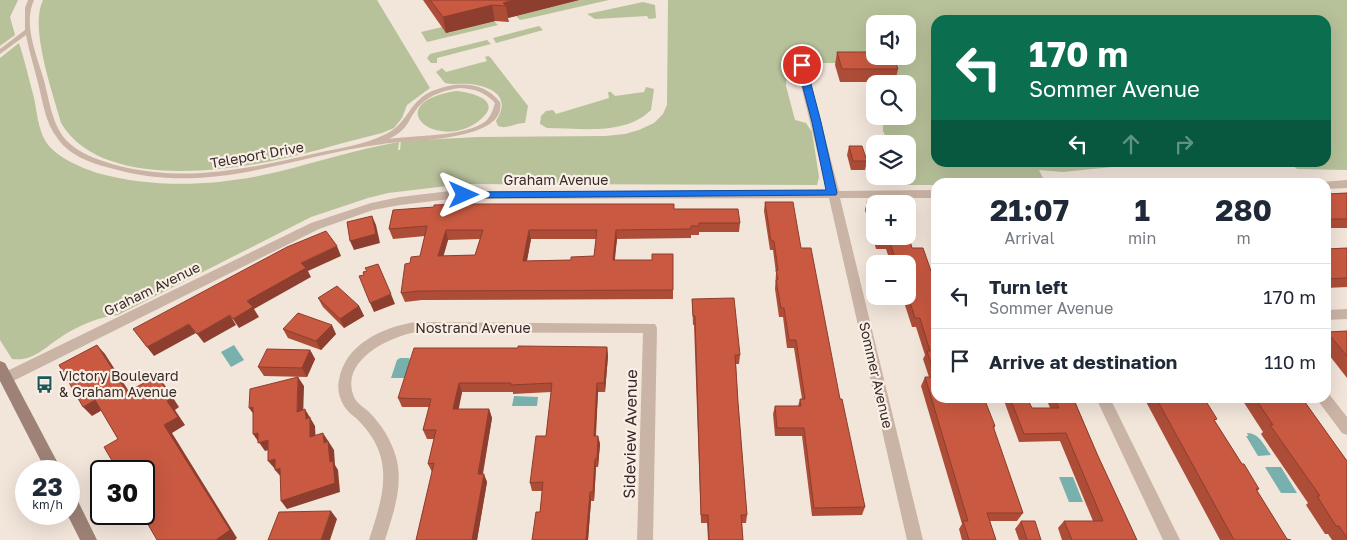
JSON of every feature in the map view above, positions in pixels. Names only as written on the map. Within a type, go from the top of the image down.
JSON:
[{"type":"main road","points":[[3,372],[48,460]]},
{"type":"main road","points":[[80,522],[89,540]]},
{"type":"street","name":"Sommer Avenue","points":[[802,65],[915,540]]},
{"type":"street","points":[[1331,184],[1347,184]]},
{"type":"street","name":"Graham Avenue","points":[[3,372],[315,226],[356,212],[400,201],[450,195],[931,194]]},
{"type":"street","points":[[1331,315],[1347,314]]},
{"type":"street","name":"Nostrand Avenue","points":[[377,540],[390,492],[390,467],[385,447],[376,430],[349,401],[345,389],[349,368],[360,353],[370,344],[398,330],[416,327],[650,328]]},
{"type":"street","name":"Sideview Avenue","points":[[645,540],[650,328]]},
{"type":"street","points":[[1105,403],[1172,540]]},
{"type":"street","points":[[1328,403],[1347,428]]},
{"type":"lane","name":"Teleport Drive","points":[[31,0],[25,19],[51,120],[60,138],[84,157],[116,169],[158,176],[206,177],[254,171],[371,143],[469,132],[494,117],[498,103],[494,95],[476,88],[465,86],[441,90],[425,97],[418,103],[401,127],[371,143]]},
{"type":"lane","points":[[0,52],[28,30]]},
{"type":"green space","points":[[0,0],[18,0],[10,17],[15,35],[0,46]]},
{"type":"green space","points":[[43,0],[377,0],[430,88],[407,105],[402,118],[394,128],[382,133],[303,154],[232,168],[206,170],[178,171],[123,165],[98,156],[77,142],[61,123],[40,43],[39,12]]},
{"type":"green space","points":[[579,0],[609,0],[520,20],[516,16]]},
{"type":"green space","points":[[668,0],[1347,0],[1347,170],[1297,169],[1295,167],[1331,167],[1331,15],[931,15],[931,167],[1112,167],[1063,172],[1039,170],[1043,178],[931,178],[931,185],[916,185],[916,135],[885,135],[883,125],[916,125],[916,75],[895,75],[892,65],[916,65],[916,15],[866,15],[866,63],[788,63],[786,86],[795,120],[806,123],[812,132],[819,177],[817,185],[464,184],[388,193],[311,217],[118,315],[90,322],[77,328],[33,356],[12,359],[0,340],[0,58],[19,43],[34,98],[39,126],[43,137],[51,148],[69,161],[90,171],[141,182],[210,183],[255,177],[399,142],[398,150],[400,150],[401,141],[478,137],[605,136],[625,134],[654,123],[663,114],[667,105]]},
{"type":"green space","points":[[643,2],[655,5],[656,18],[649,19],[647,16],[595,19],[587,14]]},
{"type":"green space","points":[[494,21],[498,25],[427,42],[421,32],[442,27],[447,33]]},
{"type":"green space","points":[[539,26],[543,30],[496,43],[493,38]]},
{"type":"green space","points":[[487,40],[491,44],[437,58],[437,63],[431,63],[427,58],[430,54]]},
{"type":"green space","points":[[488,56],[528,106],[525,123],[505,127],[498,126],[496,121],[502,105],[501,99],[497,94],[492,90],[477,85],[445,83],[436,72],[442,68],[446,72],[487,61],[485,57]]},
{"type":"green space","points":[[646,87],[654,89],[651,110],[628,124],[602,129],[588,129],[547,128],[540,124],[541,116],[546,111],[553,110],[556,114],[609,98],[608,92],[615,96],[644,92]]},
{"type":"green space","points":[[456,91],[476,95],[487,102],[489,107],[481,119],[465,129],[449,132],[434,129],[423,123],[418,115],[420,106],[432,97]]},
{"type":"water","points":[[234,345],[244,360],[231,367],[221,352]]},
{"type":"water","points":[[409,358],[410,360],[405,378],[391,378],[397,360]]},
{"type":"water","points":[[514,396],[538,397],[537,406],[512,406]]},
{"type":"water","points":[[1247,433],[1258,437],[1271,455],[1258,456],[1246,436],[1248,436]]},
{"type":"water","points":[[1265,467],[1281,467],[1297,493],[1281,493]]},
{"type":"water","points":[[1059,477],[1073,477],[1083,502],[1069,502]]},
{"type":"building","points":[[430,0],[514,0],[503,3],[506,6],[492,5],[443,17]]},
{"type":"building","points":[[837,52],[866,52],[866,65],[896,65],[898,69],[842,69]]},
{"type":"building","points":[[849,146],[862,146],[866,161],[853,161]]},
{"type":"building","points":[[1347,193],[1347,219],[1331,219],[1331,194]]},
{"type":"building","points":[[765,202],[793,202],[801,248],[811,248],[840,399],[842,399],[865,507],[814,508],[804,428],[777,428],[775,406],[801,406],[800,399],[805,399],[796,340],[789,340],[784,308],[781,308],[776,280],[778,280],[776,270],[778,270],[774,241],[771,241]]},
{"type":"building","points":[[674,204],[674,209],[738,209],[740,223],[699,223],[699,226],[691,226],[691,229],[616,230],[613,260],[652,260],[652,254],[673,254],[673,290],[419,291],[401,293],[405,264],[410,263],[411,257],[420,256],[427,226],[389,229],[393,210],[434,207],[434,205]],"holes":[[[446,230],[483,230],[475,255],[438,256]],[[529,230],[597,230],[594,256],[571,257],[571,260],[523,261]]]},
{"type":"building","points":[[372,216],[376,234],[350,241],[347,222]]},
{"type":"building","points":[[326,231],[337,246],[301,263],[306,268],[247,301],[253,307],[233,319],[230,315],[197,334],[189,324],[147,347],[133,329],[287,247]]},
{"type":"building","points":[[891,245],[911,245],[912,248],[923,248],[931,271],[931,364],[927,351],[930,351],[920,318],[915,318],[911,305],[916,305],[916,255],[894,255]]},
{"type":"building","points":[[1347,248],[1347,278],[1331,279],[1331,249]]},
{"type":"building","points":[[378,264],[391,294],[370,303],[359,276],[364,275],[363,272],[367,271],[365,268]]},
{"type":"building","points":[[337,286],[359,306],[340,319],[318,298]]},
{"type":"building","points":[[734,298],[740,355],[735,355],[747,515],[741,515],[743,540],[709,540],[708,515],[701,515],[695,316],[693,316],[692,299]]},
{"type":"building","points":[[298,313],[332,325],[316,341],[283,329]]},
{"type":"building","points":[[1347,331],[1347,356],[1331,337],[1331,332]]},
{"type":"building","points":[[97,345],[127,392],[157,376],[172,398],[167,401],[178,417],[164,425],[230,530],[216,540],[157,540],[148,525],[155,525],[155,460],[112,460],[104,447],[118,439],[95,400],[83,407],[59,365]]},
{"type":"building","points":[[518,346],[607,347],[604,383],[597,383],[594,436],[598,436],[597,459],[595,459],[593,492],[590,492],[586,540],[532,540],[536,512],[540,512],[543,482],[530,483],[536,436],[546,436],[552,383],[511,385],[511,383],[459,383],[453,409],[489,409],[478,474],[484,474],[472,540],[416,540],[434,463],[428,464],[436,430],[423,430],[431,399],[398,398],[414,348],[518,348]]},
{"type":"building","points":[[267,349],[310,350],[302,368],[258,367]]},
{"type":"building","points":[[298,377],[297,412],[305,409],[306,419],[310,417],[310,437],[323,433],[324,443],[328,441],[330,462],[333,461],[335,483],[281,501],[280,468],[275,470],[275,459],[268,461],[268,440],[258,443],[258,433],[253,434],[253,407],[249,408],[250,389]]},
{"type":"building","points":[[925,377],[931,377],[931,397]]},
{"type":"building","points":[[933,403],[986,403],[1023,513],[987,513],[996,540],[969,540],[963,521],[968,521]]},
{"type":"building","points":[[1012,403],[1030,403],[1032,408],[1059,408],[1056,403],[1075,403],[1137,540],[1072,540],[1064,521],[1103,521],[1066,433],[1024,434]]},
{"type":"building","points":[[1159,403],[1207,403],[1217,419],[1214,420],[1259,489],[1256,489],[1287,539],[1291,540],[1234,540]]},
{"type":"building","points":[[1258,403],[1306,403],[1347,461],[1347,538],[1339,526],[1336,526],[1317,496],[1320,496],[1270,425],[1273,425]]},
{"type":"building","points":[[331,511],[321,540],[268,540],[279,512]]},
{"type":"building","points":[[1021,521],[1035,521],[1041,540],[1027,540]]},
{"type":"place","name":"Victory Boulevard & Graham Avenue","points":[[45,384]]},
{"type":"route","points":[[464,195],[832,193],[817,122],[802,65]]}]
